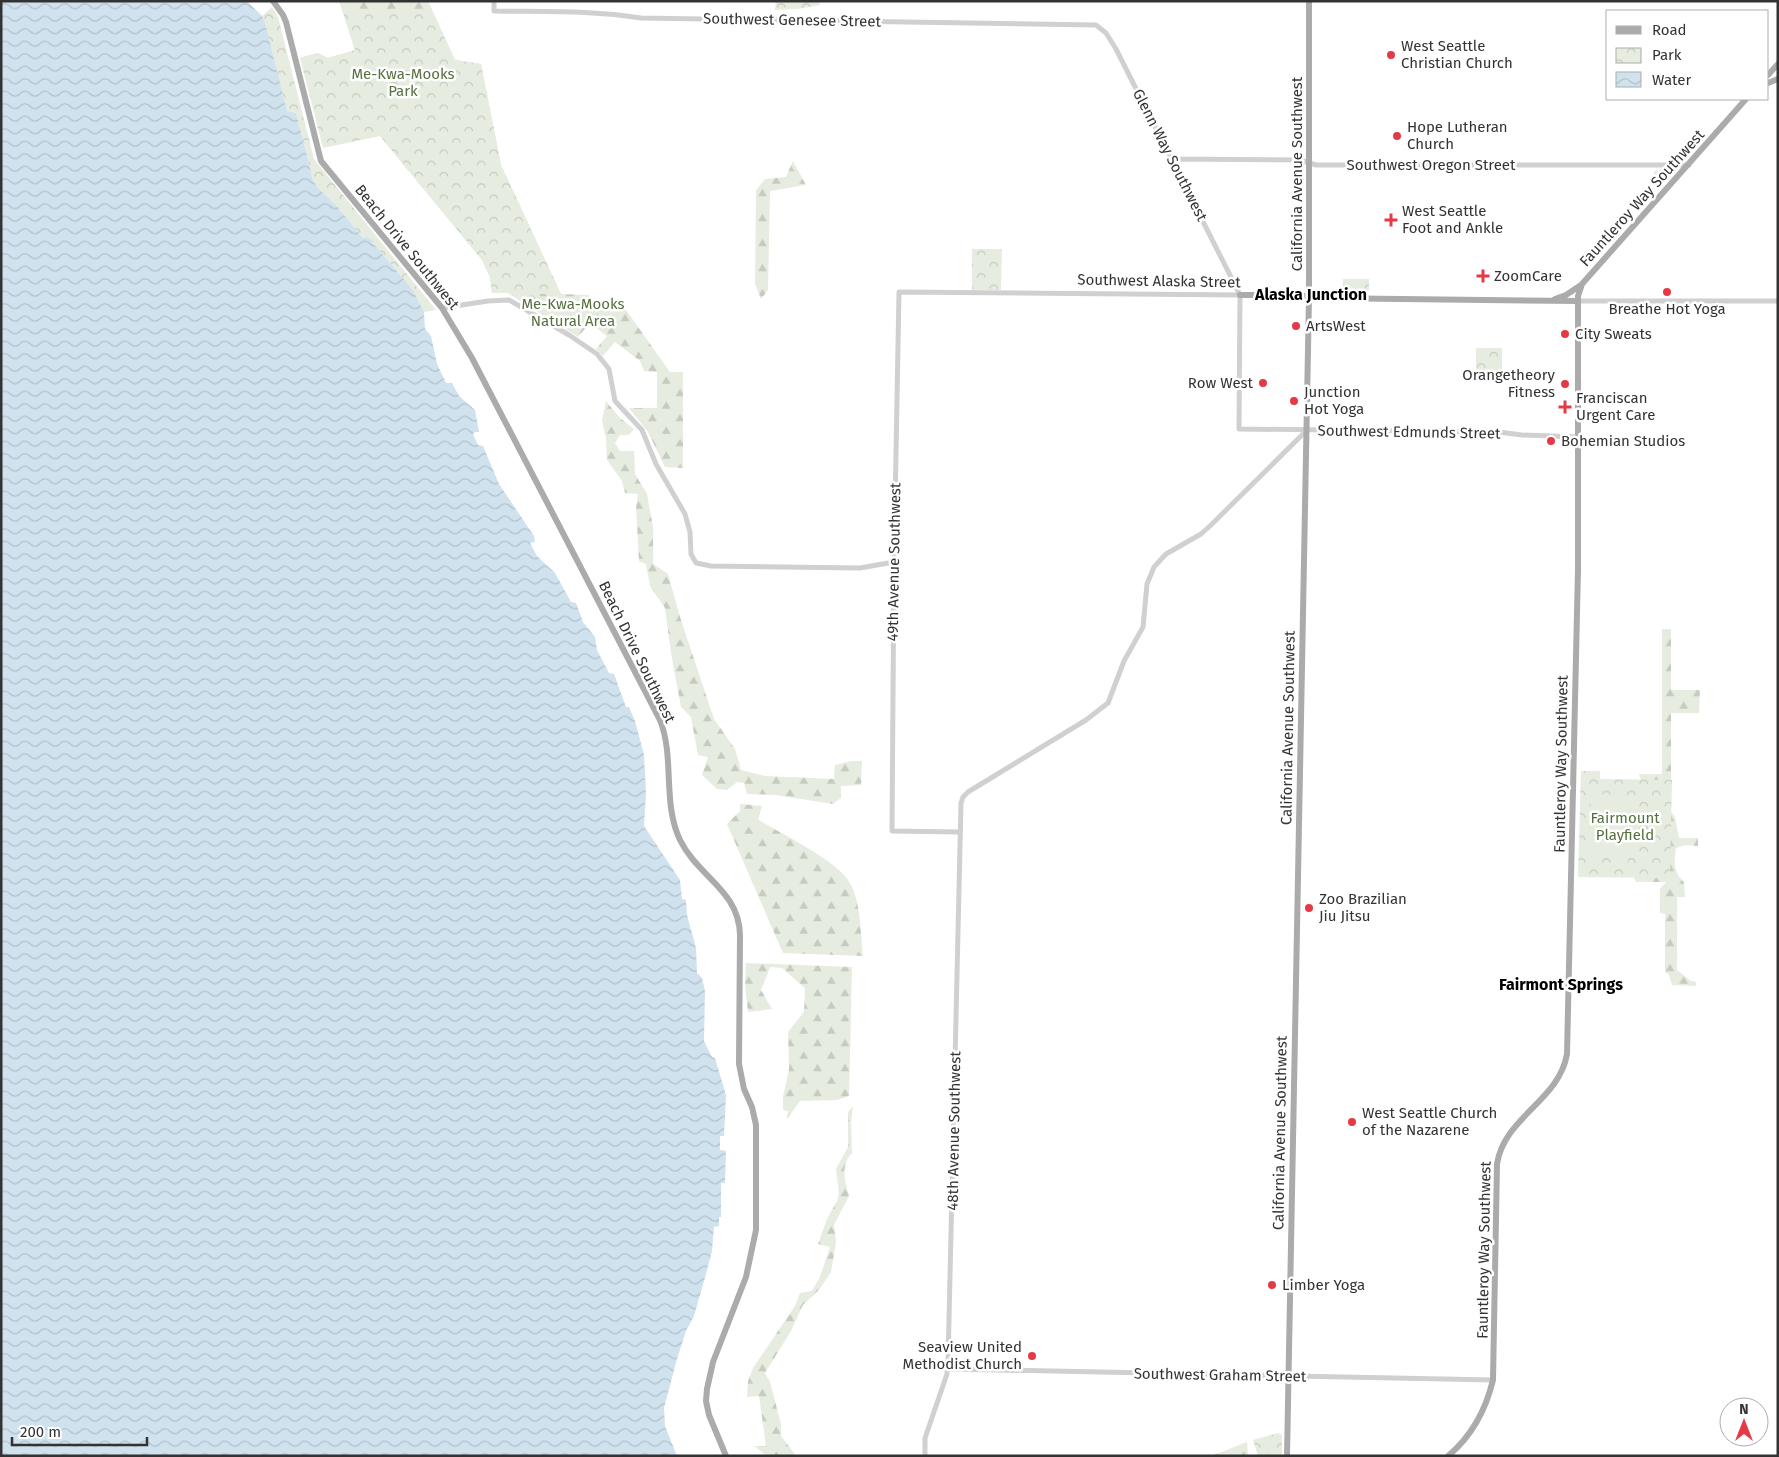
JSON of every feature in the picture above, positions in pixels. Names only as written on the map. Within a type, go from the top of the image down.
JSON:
[{"type":"main road","name":"Beach Drive Southwest","points":[[273,1],[286,22],[321,161],[442,308],[472,358],[660,720],[664,736],[672,816],[681,841],[698,867],[727,895],[738,917],[740,935],[738,1064],[756,1125],[756,1230],[746,1277],[713,1362],[707,1389],[708,1415],[726,1456]]},
{"type":"main road","name":"California Avenue Southwest","points":[[1287,1456],[1287,1376],[1309,297],[1309,1]]},
{"type":"main road","points":[[1769,73],[1778,64]]},
{"type":"main road","name":"Fauntleroy Way Southwest","points":[[1448,1456],[1462,1442],[1481,1415],[1488,1401],[1493,1380],[1498,1154],[1510,1131],[1560,1076],[1565,1064],[1568,1045],[1579,436],[1579,290],[1582,284],[1646,210],[1690,165],[1745,100]]},
{"type":"main road","points":[[1543,301],[1566,295],[1582,284]]},
{"type":"main road","name":"Southwest Alaska Street","points":[[1240,295],[1578,301]]},
{"type":"street","name":"Southwest Genesee Street","points":[[494,1],[494,11],[595,12],[641,18],[1091,24]]},
{"type":"street","name":"Glenn Way Southwest","points":[[1091,24],[1099,27],[1108,35],[1240,295]]},
{"type":"street","name":"Southwest Oregon Street","points":[[1172,159],[1300,160],[1310,163],[1343,165],[1690,165]]},
{"type":"street","name":"Southwest Alaska Street","points":[[899,292],[1240,295]]},
{"type":"street","name":"49th Avenue Southwest","points":[[899,292],[892,831],[960,832]]},
{"type":"street","name":"Southwest Edmunds Street","points":[[1240,295],[1239,429],[1499,432],[1522,435],[1579,436]]},
{"type":"street","points":[[442,308],[488,300],[509,300],[569,335],[597,354],[608,369],[615,401],[642,430],[656,464],[685,514],[690,532],[691,554],[694,561],[700,565],[860,568],[894,562]]},
{"type":"street","name":"Southwest Alaska Street","points":[[1578,301],[1778,301]]},
{"type":"street","name":"48th Avenue Southwest","points":[[925,1456],[925,1438],[948,1369],[960,832],[963,797],[968,792],[1086,720],[1108,703],[1112,698],[1124,661],[1143,627],[1146,584],[1154,567],[1166,554],[1212,526],[1306,431]]},
{"type":"street","name":"Southwest Graham Street","points":[[948,1369],[1493,1380]]},
{"type":"green space","name":"Me-Kwa-Mooks Park","points":[[339,1],[428,1],[455,60],[481,64],[501,165],[561,294],[589,295],[589,304],[621,303],[670,372],[683,372],[683,468],[665,467],[648,432],[629,408],[657,408],[657,372],[644,371],[640,361],[615,342],[603,356],[596,349],[607,336],[590,323],[578,337],[508,293],[492,293],[490,277],[482,260],[380,136],[373,137],[300,58],[318,53],[328,58],[355,50]]},
{"type":"green space","points":[[776,1],[819,1],[820,5],[798,9],[775,10]]},
{"type":"green space","points":[[272,7],[278,17],[314,159],[436,310],[424,312],[413,290],[368,237],[363,238],[336,205],[311,179],[309,163],[296,113],[287,111],[262,16]]},
{"type":"green space","name":"Me-Kwa-Mooks Park","points":[[432,11],[455,60],[481,64],[501,165],[561,294],[540,294],[540,313],[508,293],[492,293],[490,277],[482,260],[380,136],[323,148],[300,58],[318,53],[328,58],[355,50],[343,12]]},
{"type":"green space","points":[[793,161],[806,185],[770,191],[768,290],[761,299],[755,284],[756,190],[765,179],[786,177]]},
{"type":"green space","points":[[1670,170],[1671,172],[1654,189],[1654,171]]},
{"type":"green space","points":[[972,249],[1002,249],[1001,290],[972,290]]},
{"type":"green space","points":[[1343,279],[1369,279],[1369,291],[1343,291]]},
{"type":"green space","points":[[1476,348],[1502,348],[1502,378],[1476,378]]},
{"type":"green space","points":[[606,401],[619,417],[634,429],[629,435],[620,435],[615,443],[620,451],[634,451],[635,474],[647,494],[653,527],[653,564],[668,574],[680,617],[714,719],[735,749],[741,770],[765,776],[834,779],[835,765],[851,761],[862,761],[861,785],[841,786],[841,798],[833,804],[776,795],[747,794],[744,783],[737,782],[727,790],[717,789],[702,775],[708,757],[698,755],[691,717],[681,707],[665,608],[650,586],[646,564],[639,561],[636,507],[638,494],[625,493],[622,481],[607,460],[606,438],[602,421]]},
{"type":"green space","points":[[1662,629],[1671,629],[1671,690],[1700,690],[1699,713],[1671,713],[1671,812],[1675,817],[1679,838],[1698,838],[1698,846],[1685,845],[1676,848],[1675,867],[1684,882],[1685,897],[1677,897],[1677,970],[1691,981],[1696,982],[1696,986],[1672,985],[1669,975],[1665,972],[1665,914],[1660,913],[1660,889],[1666,882],[1636,882],[1634,878],[1635,842],[1646,795],[1639,774],[1662,774]]},
{"type":"green space","name":"Fairmount Playfield","points":[[1581,771],[1600,771],[1600,779],[1672,780],[1670,878],[1578,877]]},
{"type":"green space","points":[[1591,794],[1624,795],[1623,844],[1629,848],[1626,864],[1614,864],[1609,855],[1589,854]]},
{"type":"green space","points":[[740,804],[762,806],[758,820],[793,839],[842,872],[853,889],[856,898],[860,917],[863,956],[783,953],[727,824],[740,811]]},
{"type":"green space","points":[[746,963],[852,967],[849,1096],[837,1100],[800,1101],[787,1119],[788,1111],[783,1110],[783,1097],[789,1069],[788,1032],[804,1012],[805,988],[782,968],[770,967],[761,990],[772,1009],[748,1012],[745,985]]},
{"type":"green space","points":[[853,1106],[851,1122],[852,1153],[848,1158],[845,1168],[845,1179],[849,1196],[834,1225],[836,1242],[831,1272],[819,1290],[803,1305],[791,1331],[765,1373],[770,1382],[781,1424],[781,1436],[794,1453],[794,1456],[767,1456],[754,1446],[766,1446],[759,1396],[747,1397],[748,1381],[753,1368],[795,1306],[800,1293],[812,1291],[820,1277],[830,1247],[818,1244],[839,1194],[836,1169],[848,1147],[848,1112]]},
{"type":"green space","points":[[1278,1433],[1282,1435],[1282,1456],[1258,1456],[1253,1440]]},
{"type":"green space","points":[[1247,1442],[1248,1456],[1211,1456]]},
{"type":"water","points":[[1,1],[247,1],[262,16],[287,111],[296,113],[312,179],[363,238],[368,237],[413,290],[424,312],[425,329],[431,336],[437,364],[446,383],[452,383],[459,396],[475,410],[479,432],[473,434],[478,445],[483,446],[499,484],[534,536],[535,542],[530,543],[537,556],[555,573],[571,602],[576,603],[583,622],[595,637],[597,650],[609,673],[614,674],[626,707],[629,707],[635,721],[644,755],[646,793],[644,826],[680,880],[682,899],[686,900],[687,915],[696,948],[697,973],[702,978],[705,991],[704,1041],[712,1057],[715,1058],[726,1095],[724,1136],[720,1136],[720,1150],[726,1151],[725,1183],[721,1183],[721,1217],[719,1217],[719,1226],[714,1227],[712,1251],[706,1274],[694,1316],[686,1331],[677,1359],[664,1408],[665,1426],[677,1456],[1,1456]]},
{"type":"place","name":"West Seattle Christian Church","points":[[1391,55]]},
{"type":"place","name":"Hope Lutheran Church","points":[[1397,136]]},
{"type":"place","name":"West Seattle Foot and Ankle","points":[[1391,220]]},
{"type":"place","name":"ZoomCare","points":[[1483,276]]},
{"type":"place","name":"Breathe Hot Yoga","points":[[1667,292]]},
{"type":"place","name":"ArtsWest","points":[[1296,326]]},
{"type":"place","name":"City Sweats","points":[[1565,334]]},
{"type":"place","name":"Row West","points":[[1263,383]]},
{"type":"place","name":"Orangetheory Fitness","points":[[1565,384]]},
{"type":"place","name":"Junction Hot Yoga","points":[[1294,401]]},
{"type":"place","name":"Franciscan Urgent Care","points":[[1565,407]]},
{"type":"place","name":"Bohemian Studios","points":[[1551,441]]},
{"type":"place","name":"Zoo Brazilian Jiu Jitsu","points":[[1309,908]]},
{"type":"place","name":"West Seattle Church of the Nazarene","points":[[1352,1122]]},
{"type":"place","name":"Limber Yoga","points":[[1272,1285]]},
{"type":"place","name":"Seaview United Methodist Church","points":[[1032,1356]]},
{"type":"district","name":"Alaska Junction","points":[[1311,294]]},
{"type":"district","name":"Fairmont Springs","points":[[1561,984]]},
{"type":"park label","name":"Me-Kwa-Mooks Natural Area","points":[[573,312]]}]
